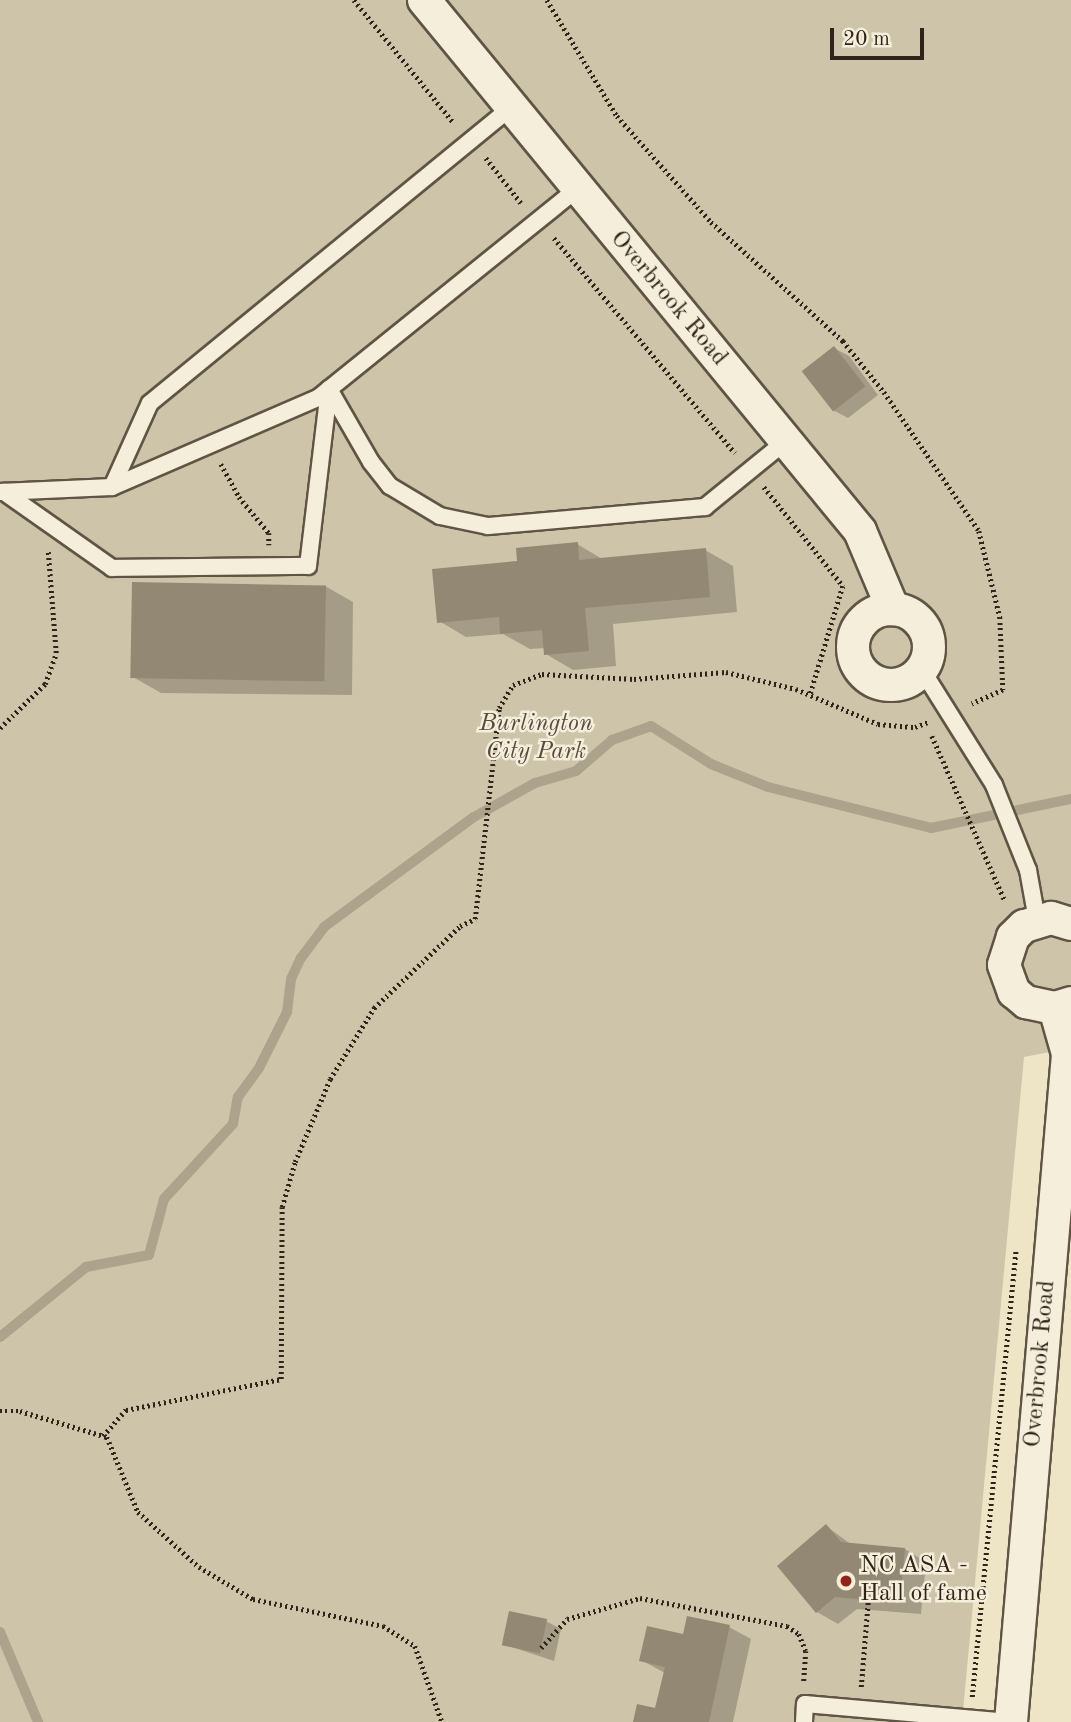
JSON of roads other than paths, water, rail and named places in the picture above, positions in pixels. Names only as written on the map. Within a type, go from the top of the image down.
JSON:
[{"type":"street","name":"Overbrook Road","points":[[424,0],[860,531],[893,609]]},
{"type":"street","points":[[893,609],[905,611],[923,626],[930,648],[922,670],[901,685],[887,686],[875,682],[857,664],[853,652],[859,626],[874,613],[893,609]]},
{"type":"street","name":"Overbrook Road","points":[[1010,1722],[1069,1052],[1063,1005],[1040,1007],[1014,992],[1004,965],[1023,916]]},
{"type":"street","points":[[1023,916],[1071,924]]},
{"type":"lane","points":[[112,487],[150,403],[510,108]]},
{"type":"lane","points":[[2,492],[112,487],[317,398],[577,189]]},
{"type":"lane","points":[[329,389],[371,462],[390,486],[440,516],[488,526],[705,507],[786,441]]},
{"type":"lane","points":[[2,492],[112,568],[308,566],[329,389]]},
{"type":"lane","points":[[922,670],[953,713],[994,785],[1028,870],[1023,916]]},
{"type":"lane","points":[[804,1722],[805,1704],[1010,1722]]},
{"type":"waterway","points":[[0,1337],[86,1267],[149,1255],[164,1199],[233,1124],[238,1097],[259,1068],[287,1012],[291,979],[301,958],[324,927],[474,817],[535,783],[576,771],[612,740],[651,726],[711,764],[768,787],[931,828],[1071,799]]},
{"type":"waterway","points":[[0,1632],[38,1722]]},
{"type":"place","name":"NC ASA - Hall of fame","points":[[846,1581]]},
{"type":"park label","name":"Burlington City Park","points":[[536,739]]}]
